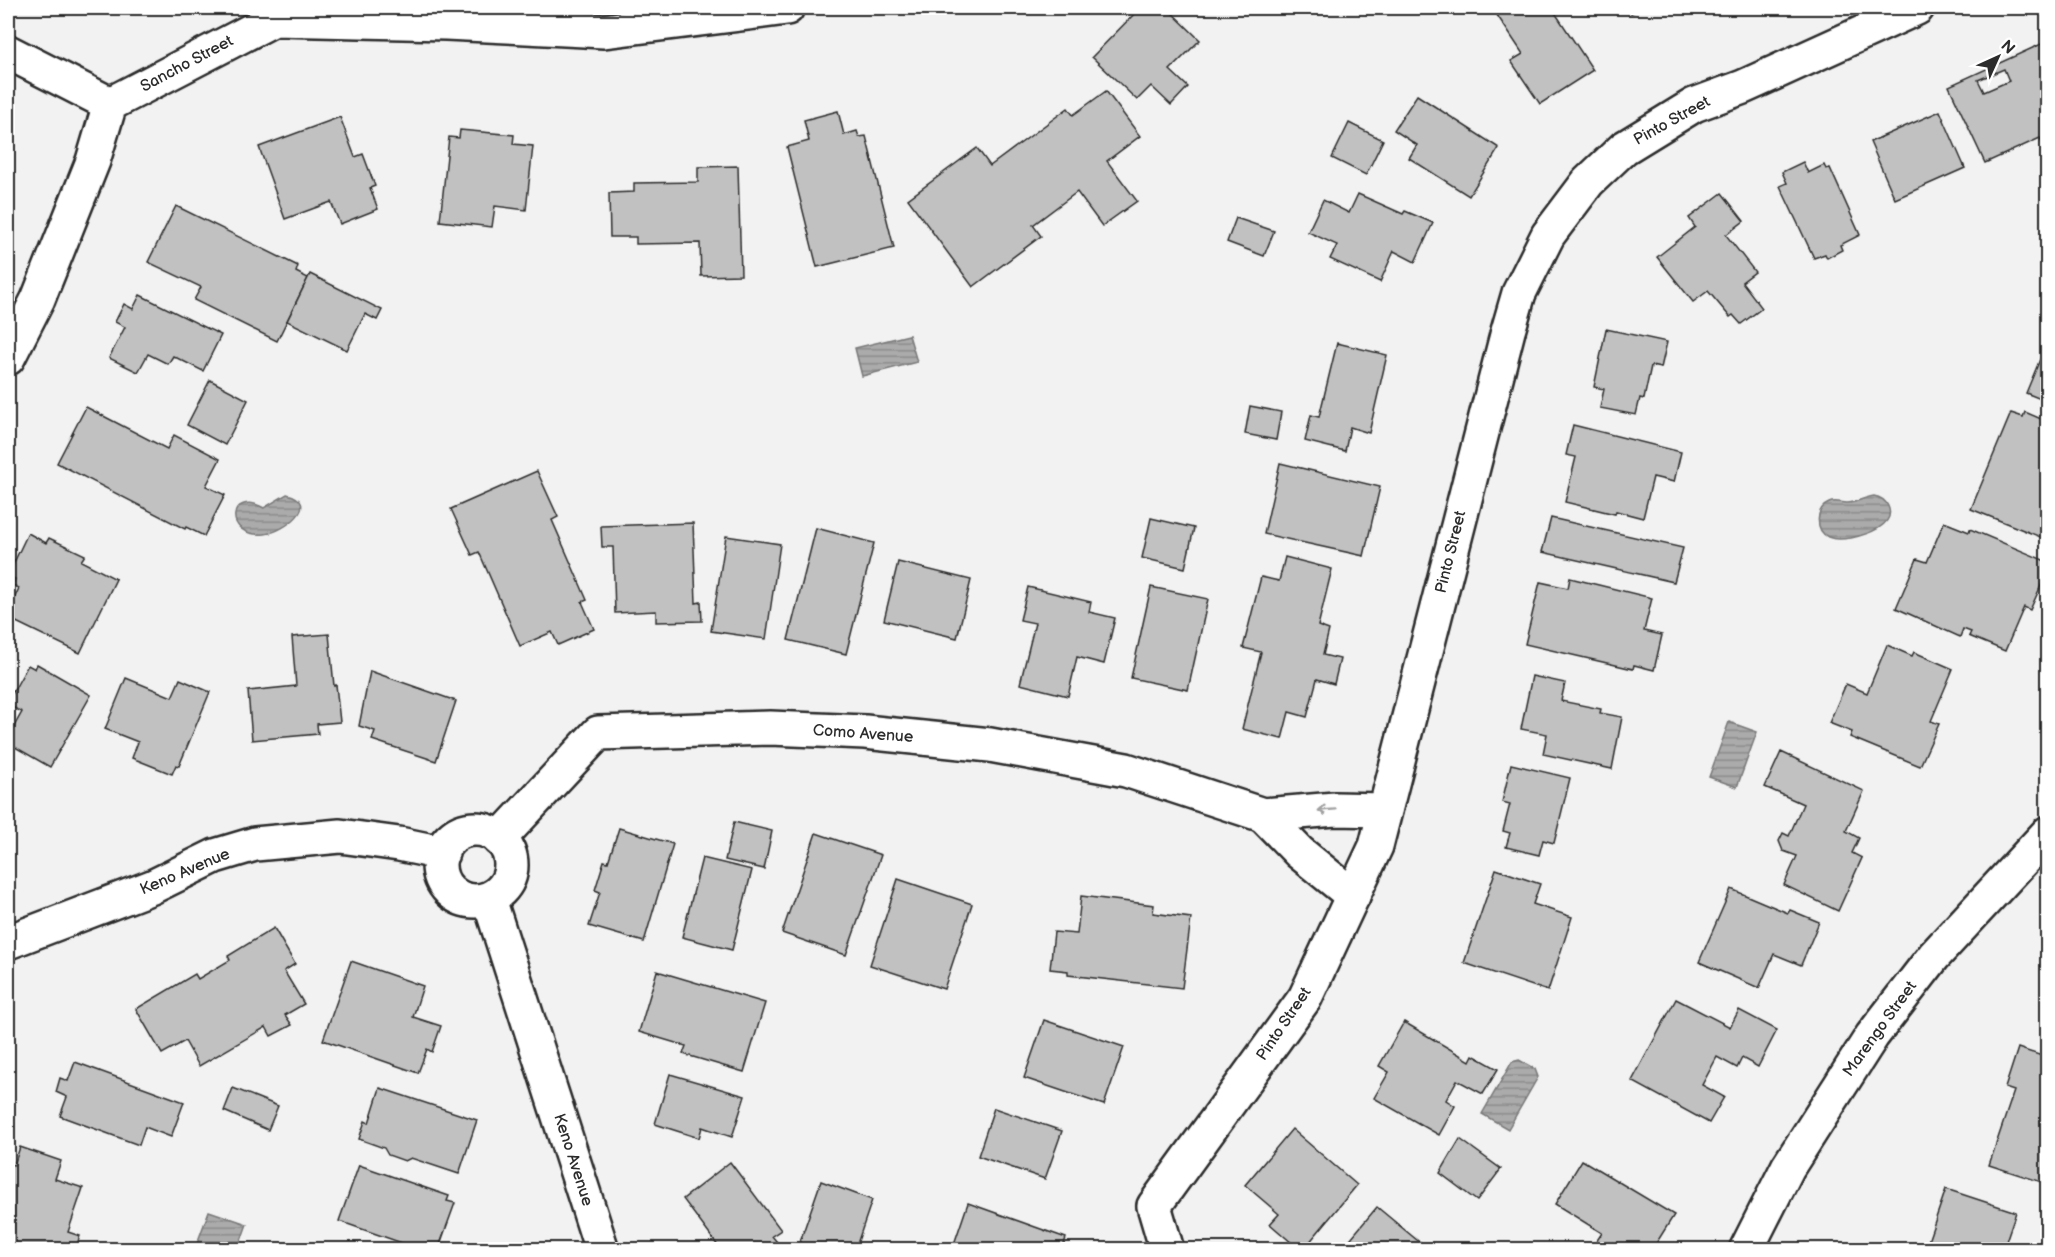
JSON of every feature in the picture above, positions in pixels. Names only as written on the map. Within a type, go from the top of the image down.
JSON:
[{"type":"street","name":"Sancho Street","points":[[111,104],[274,18],[604,31],[787,8]]},
{"type":"street","name":"Pinto Street","points":[[1167,1250],[1154,1206],[1305,998],[1376,846],[1508,331],[1519,293],[1548,235],[1588,182],[1624,148],[1694,105],[1743,87],[1917,8]]},
{"type":"street","points":[[8,52],[111,104],[93,161],[42,288],[8,358]]},
{"type":"street","name":"Como Avenue","points":[[499,839],[598,733],[770,728],[866,732],[990,746],[1126,770],[1263,815],[1335,809],[1385,810]]},
{"type":"street","name":"Como Avenue","points":[[1263,815],[1299,852],[1353,896]]},
{"type":"street","points":[[469,830],[483,831],[499,839],[510,854],[512,867],[509,879],[499,892],[489,899],[477,902],[464,900],[453,894],[441,878],[439,864],[448,842],[469,830]]},
{"type":"street","name":"Marengo Street","points":[[1746,1250],[1788,1167],[1872,1036],[1934,956],[2048,833]]},
{"type":"street","name":"Keno Avenue","points":[[8,942],[152,887],[215,856],[255,844],[340,837],[399,844],[442,853]]},
{"type":"street","name":"Keno Avenue","points":[[489,899],[602,1250]]},
{"type":"shaded area","points":[[909,335],[917,362],[862,376],[855,348]]},
{"type":"shaded area","points":[[287,494],[297,498],[301,504],[301,510],[297,517],[282,528],[265,534],[251,533],[241,529],[236,522],[237,508],[243,504],[264,508]]},
{"type":"shaded area","points":[[1874,496],[1885,502],[1890,513],[1884,524],[1878,528],[1857,537],[1840,539],[1828,537],[1821,530],[1818,520],[1824,506],[1836,502],[1851,503]]},
{"type":"shaded area","points":[[1729,722],[1757,732],[1737,787],[1709,777]]},
{"type":"shaded area","points":[[1519,1060],[1535,1069],[1538,1077],[1508,1129],[1482,1114],[1512,1062]]},
{"type":"shaded area","points":[[209,1211],[247,1224],[238,1249],[195,1249]]},
{"type":"building","points":[[1140,8],[1167,8],[1200,40],[1170,70],[1188,87],[1171,105],[1151,86],[1137,100],[1092,57]]},
{"type":"building","points":[[1552,8],[1593,70],[1540,104],[1511,61],[1523,54],[1493,9]]},
{"type":"building","points":[[1628,8],[1643,8],[1631,13]]},
{"type":"building","points":[[2048,41],[2048,143],[2043,145],[2040,138],[1985,163],[1949,86]],"holes":[[[2004,69],[2009,81],[1984,92],[1978,80]]]},
{"type":"building","points":[[1106,91],[1140,136],[1107,161],[1137,201],[1102,226],[1077,192],[1033,225],[1041,236],[973,287],[908,199],[977,148],[990,166],[1068,108],[1073,115]]},
{"type":"building","points":[[1417,95],[1499,148],[1469,196],[1409,158],[1417,145],[1394,130]]},
{"type":"building","points":[[838,111],[844,135],[857,131],[859,137],[866,136],[894,248],[817,267],[787,147],[809,141],[804,120]]},
{"type":"building","points":[[1940,111],[1965,168],[1895,199],[1870,142]]},
{"type":"building","points":[[340,117],[355,157],[363,154],[375,186],[370,188],[378,209],[340,224],[331,202],[285,219],[259,147]]},
{"type":"building","points":[[1349,123],[1383,140],[1366,175],[1332,158]]},
{"type":"building","points":[[460,130],[514,135],[513,144],[533,146],[526,210],[495,206],[492,227],[440,221],[449,137],[459,138]]},
{"type":"building","points":[[1803,162],[1808,173],[1824,165],[1826,169],[1830,168],[1860,235],[1840,245],[1842,250],[1827,258],[1825,254],[1814,258],[1780,186],[1787,183],[1782,172]]},
{"type":"building","points":[[738,166],[741,275],[701,276],[700,243],[636,244],[636,237],[610,237],[609,193],[634,192],[634,183],[698,182],[698,167]]},
{"type":"building","points":[[1722,193],[1744,221],[1726,235],[1755,272],[1742,282],[1762,308],[1741,324],[1733,315],[1730,317],[1708,291],[1693,302],[1657,257],[1695,227],[1689,218]]},
{"type":"building","points":[[1358,194],[1403,214],[1405,211],[1433,223],[1415,262],[1394,251],[1380,282],[1330,259],[1337,245],[1308,232],[1323,200],[1349,213]]},
{"type":"building","points":[[176,206],[298,266],[296,272],[308,278],[277,341],[194,300],[201,287],[148,262]]},
{"type":"building","points":[[1236,218],[1274,231],[1264,256],[1227,242]]},
{"type":"building","points":[[310,274],[382,310],[377,320],[365,314],[347,350],[287,321]]},
{"type":"building","points":[[140,295],[221,335],[203,371],[173,356],[168,364],[148,354],[138,372],[109,358],[125,327],[115,322],[124,304],[133,309]]},
{"type":"building","points":[[1606,329],[1667,342],[1661,368],[1651,366],[1644,399],[1640,398],[1636,415],[1600,408],[1604,389],[1594,387]]},
{"type":"building","points":[[2048,340],[2048,402],[2026,393]]},
{"type":"building","points":[[1337,343],[1387,355],[1369,433],[1350,427],[1345,451],[1305,441],[1311,415],[1319,417]]},
{"type":"building","points":[[210,380],[248,400],[225,445],[187,425]]},
{"type":"building","points":[[1250,406],[1281,412],[1276,440],[1245,434]]},
{"type":"building","points":[[86,407],[167,449],[174,435],[220,459],[206,486],[225,495],[204,536],[186,527],[185,529],[57,463]]},
{"type":"building","points":[[2025,412],[2048,422],[2048,540],[1971,509],[2011,413],[2023,417]]},
{"type":"building","points":[[1573,425],[1681,452],[1674,482],[1653,477],[1643,518],[1565,502],[1576,457],[1566,455]]},
{"type":"building","points":[[1280,463],[1380,487],[1364,556],[1264,534]]},
{"type":"building","points":[[537,471],[558,517],[552,520],[587,600],[582,602],[594,629],[558,645],[552,632],[520,646],[479,552],[472,555],[451,509]]},
{"type":"building","points":[[1151,518],[1194,528],[1185,568],[1142,558]]},
{"type":"building","points":[[1551,518],[1683,548],[1674,582],[1542,552]]},
{"type":"building","points":[[1944,522],[1969,532],[1970,529],[2048,562],[2048,570],[2030,610],[2024,607],[2005,651],[1969,636],[1971,632],[1963,629],[1960,637],[1896,608],[1917,559],[1927,562]]},
{"type":"building","points":[[693,523],[696,603],[701,602],[702,621],[656,622],[656,611],[615,613],[613,547],[602,547],[601,526]]},
{"type":"building","points":[[816,528],[874,543],[846,654],[788,640]]},
{"type":"building","points":[[28,533],[46,543],[49,538],[85,555],[81,561],[116,579],[80,653],[8,618],[8,612],[19,588],[13,585],[15,579],[8,575]]},
{"type":"building","points":[[726,536],[780,544],[766,639],[711,631]]},
{"type":"building","points":[[1285,557],[1332,569],[1318,626],[1329,630],[1323,655],[1340,659],[1334,684],[1317,679],[1307,717],[1289,712],[1282,739],[1242,729],[1261,652],[1243,648],[1261,577],[1279,581]]},
{"type":"building","points":[[898,562],[971,580],[957,638],[884,620]]},
{"type":"building","points":[[1570,578],[1652,598],[1644,631],[1662,635],[1654,670],[1634,665],[1633,669],[1525,644],[1540,582],[1568,588]]},
{"type":"building","points":[[1028,587],[1091,602],[1089,612],[1115,618],[1104,664],[1077,657],[1068,696],[1020,684],[1035,623],[1020,620]]},
{"type":"building","points":[[1151,587],[1208,599],[1188,690],[1131,678]]},
{"type":"building","points":[[329,634],[340,722],[317,724],[318,734],[252,740],[248,691],[296,686],[292,637]]},
{"type":"building","points":[[1887,645],[1912,656],[1914,652],[1953,669],[1931,721],[1939,724],[1920,766],[1850,737],[1852,732],[1829,723],[1846,684],[1867,693]]},
{"type":"building","points":[[37,664],[91,695],[50,767],[8,743],[8,737],[22,712],[8,705],[8,701],[28,665],[35,669]]},
{"type":"building","points":[[370,671],[456,701],[436,761],[372,740],[375,731],[359,726]]},
{"type":"building","points":[[1532,676],[1565,683],[1561,701],[1601,709],[1600,713],[1622,717],[1612,769],[1543,754],[1547,734],[1521,729]]},
{"type":"building","points":[[126,678],[172,697],[180,679],[210,692],[179,766],[176,765],[172,774],[132,758],[138,742],[105,729]]},
{"type":"building","points":[[1781,752],[1864,791],[1846,831],[1859,838],[1852,853],[1862,858],[1838,911],[1784,885],[1797,856],[1783,851],[1779,841],[1783,833],[1789,836],[1803,804],[1765,787]]},
{"type":"building","points":[[1511,764],[1570,778],[1554,843],[1543,840],[1539,855],[1506,847],[1510,833],[1503,831],[1510,804],[1502,802]]},
{"type":"building","points":[[734,822],[772,831],[764,869],[725,860]]},
{"type":"building","points":[[619,828],[673,844],[644,942],[589,926],[600,892],[595,890],[604,861],[608,862]]},
{"type":"building","points":[[816,833],[881,855],[846,955],[782,933]]},
{"type":"building","points":[[702,858],[752,870],[732,950],[682,937]]},
{"type":"building","points":[[1496,869],[1540,884],[1533,904],[1572,917],[1548,991],[1464,963]]},
{"type":"building","points":[[898,879],[972,904],[944,989],[870,965]]},
{"type":"building","points":[[1731,889],[1788,913],[1790,910],[1819,922],[1801,965],[1774,954],[1759,988],[1699,962]]},
{"type":"building","points":[[1081,896],[1154,905],[1153,913],[1191,918],[1182,988],[1068,975],[1068,971],[1050,969],[1054,932],[1077,934]]},
{"type":"building","points":[[274,928],[295,964],[284,971],[304,1004],[285,1015],[292,1025],[271,1036],[266,1027],[199,1066],[185,1041],[162,1054],[136,1009],[195,974],[198,979],[230,960],[228,956]]},
{"type":"building","points":[[351,961],[423,986],[413,1017],[441,1026],[432,1052],[427,1049],[418,1073],[323,1040]]},
{"type":"building","points":[[657,971],[765,1003],[744,1072],[683,1054],[686,1046],[639,1032]]},
{"type":"building","points":[[1676,999],[1730,1027],[1739,1010],[1777,1030],[1758,1067],[1742,1058],[1737,1068],[1717,1057],[1702,1085],[1724,1097],[1709,1123],[1632,1081]]},
{"type":"building","points":[[1044,1020],[1124,1047],[1104,1105],[1024,1078]]},
{"type":"building","points":[[1404,1022],[1470,1061],[1473,1055],[1498,1069],[1483,1094],[1457,1080],[1446,1100],[1455,1106],[1439,1135],[1374,1098],[1389,1072],[1379,1066]]},
{"type":"building","points":[[2018,1048],[2048,1058],[2048,1184],[1989,1165],[2014,1091],[2005,1088]]},
{"type":"building","points":[[75,1062],[184,1102],[171,1137],[145,1127],[139,1145],[60,1116],[67,1097],[56,1092],[60,1078],[68,1081]]},
{"type":"building","points":[[670,1074],[745,1096],[732,1137],[702,1127],[699,1138],[655,1124]]},
{"type":"building","points":[[233,1088],[278,1106],[268,1130],[224,1111]]},
{"type":"building","points":[[380,1088],[477,1120],[459,1174],[411,1158],[405,1161],[388,1155],[384,1148],[359,1139],[365,1121],[369,1123]]},
{"type":"building","points":[[994,1108],[1062,1131],[1045,1179],[978,1156]]},
{"type":"building","points":[[1292,1129],[1357,1185],[1303,1250],[1300,1250],[1270,1224],[1279,1214],[1245,1185]]},
{"type":"building","points":[[1460,1139],[1501,1169],[1477,1201],[1440,1173]]},
{"type":"building","points":[[20,1147],[61,1161],[55,1179],[83,1188],[68,1232],[80,1236],[75,1250],[8,1250],[8,1164],[14,1165]]},
{"type":"building","points":[[1582,1160],[1674,1215],[1652,1250],[1629,1250],[1625,1247],[1624,1250],[1594,1250],[1592,1248],[1602,1233],[1555,1204]]},
{"type":"building","points":[[730,1162],[781,1230],[772,1236],[781,1247],[778,1250],[721,1250],[683,1199]]},
{"type":"building","points":[[359,1165],[449,1196],[447,1201],[455,1203],[438,1250],[422,1250],[339,1221]]},
{"type":"building","points":[[821,1181],[872,1200],[855,1250],[797,1250]]},
{"type":"building","points":[[1946,1189],[2016,1212],[2003,1250],[1925,1250]]},
{"type":"building","points":[[968,1203],[1066,1238],[1062,1250],[952,1250]]},
{"type":"building","points":[[1377,1207],[1429,1250],[1341,1250]]},
{"type":"building","points":[[333,1245],[347,1250],[331,1250]]}]
